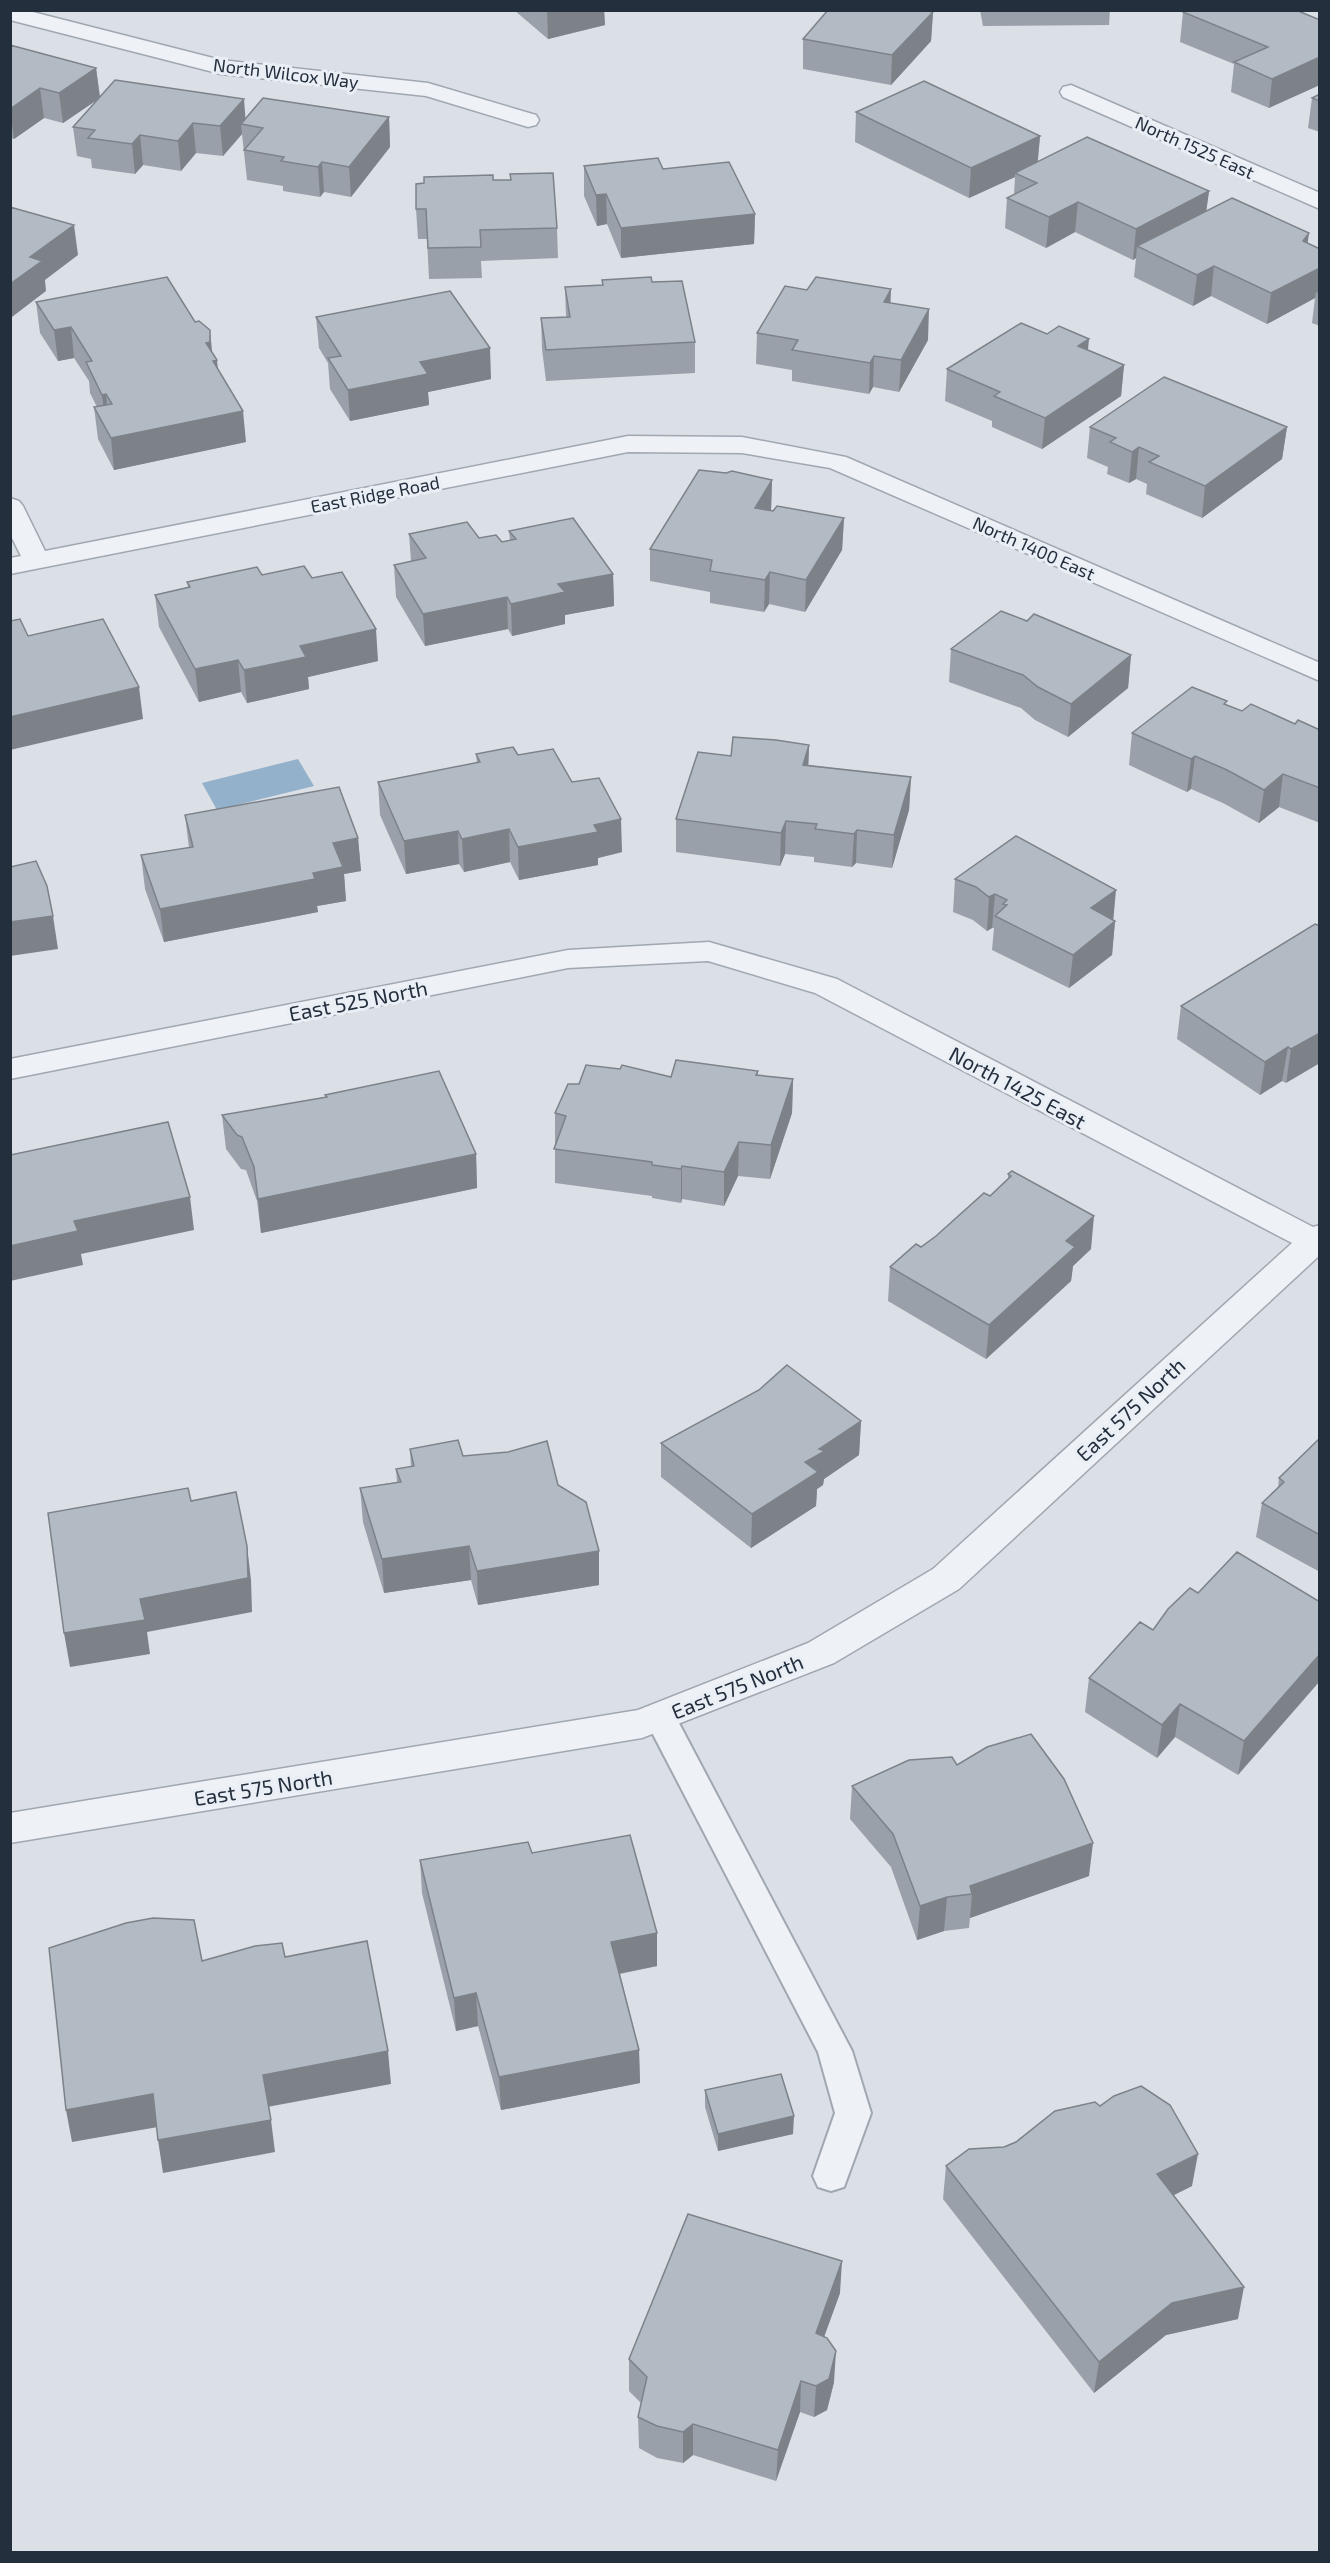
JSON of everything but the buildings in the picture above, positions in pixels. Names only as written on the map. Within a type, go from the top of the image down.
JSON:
[{"type":"street","name":"North Wilcox Way","points":[[10,13],[221,67],[428,90],[528,120]]},
{"type":"street","name":"North 1525 East","points":[[1071,92],[1320,202]]},
{"type":"street","name":"East Ridge Road","points":[[10,566],[628,444],[742,445]]},
{"type":"street","name":"North 1400 East","points":[[742,445],[837,462],[1320,673]]},
{"type":"street","points":[[10,506],[37,561]]},
{"type":"street","name":"East 525 North","points":[[10,1069],[568,959],[709,951]]},
{"type":"street","name":"North 1425 East","points":[[709,951],[826,986],[1317,1241]]},
{"type":"street","name":"East 575 North","points":[[10,1828],[642,1724],[821,1653],[946,1579],[1317,1241]]},
{"type":"lane","points":[[660,1717],[835,2051],[854,2113],[831,2176]]},
{"type":"water","points":[[298,759],[314,786],[217,810],[202,783]]}]
